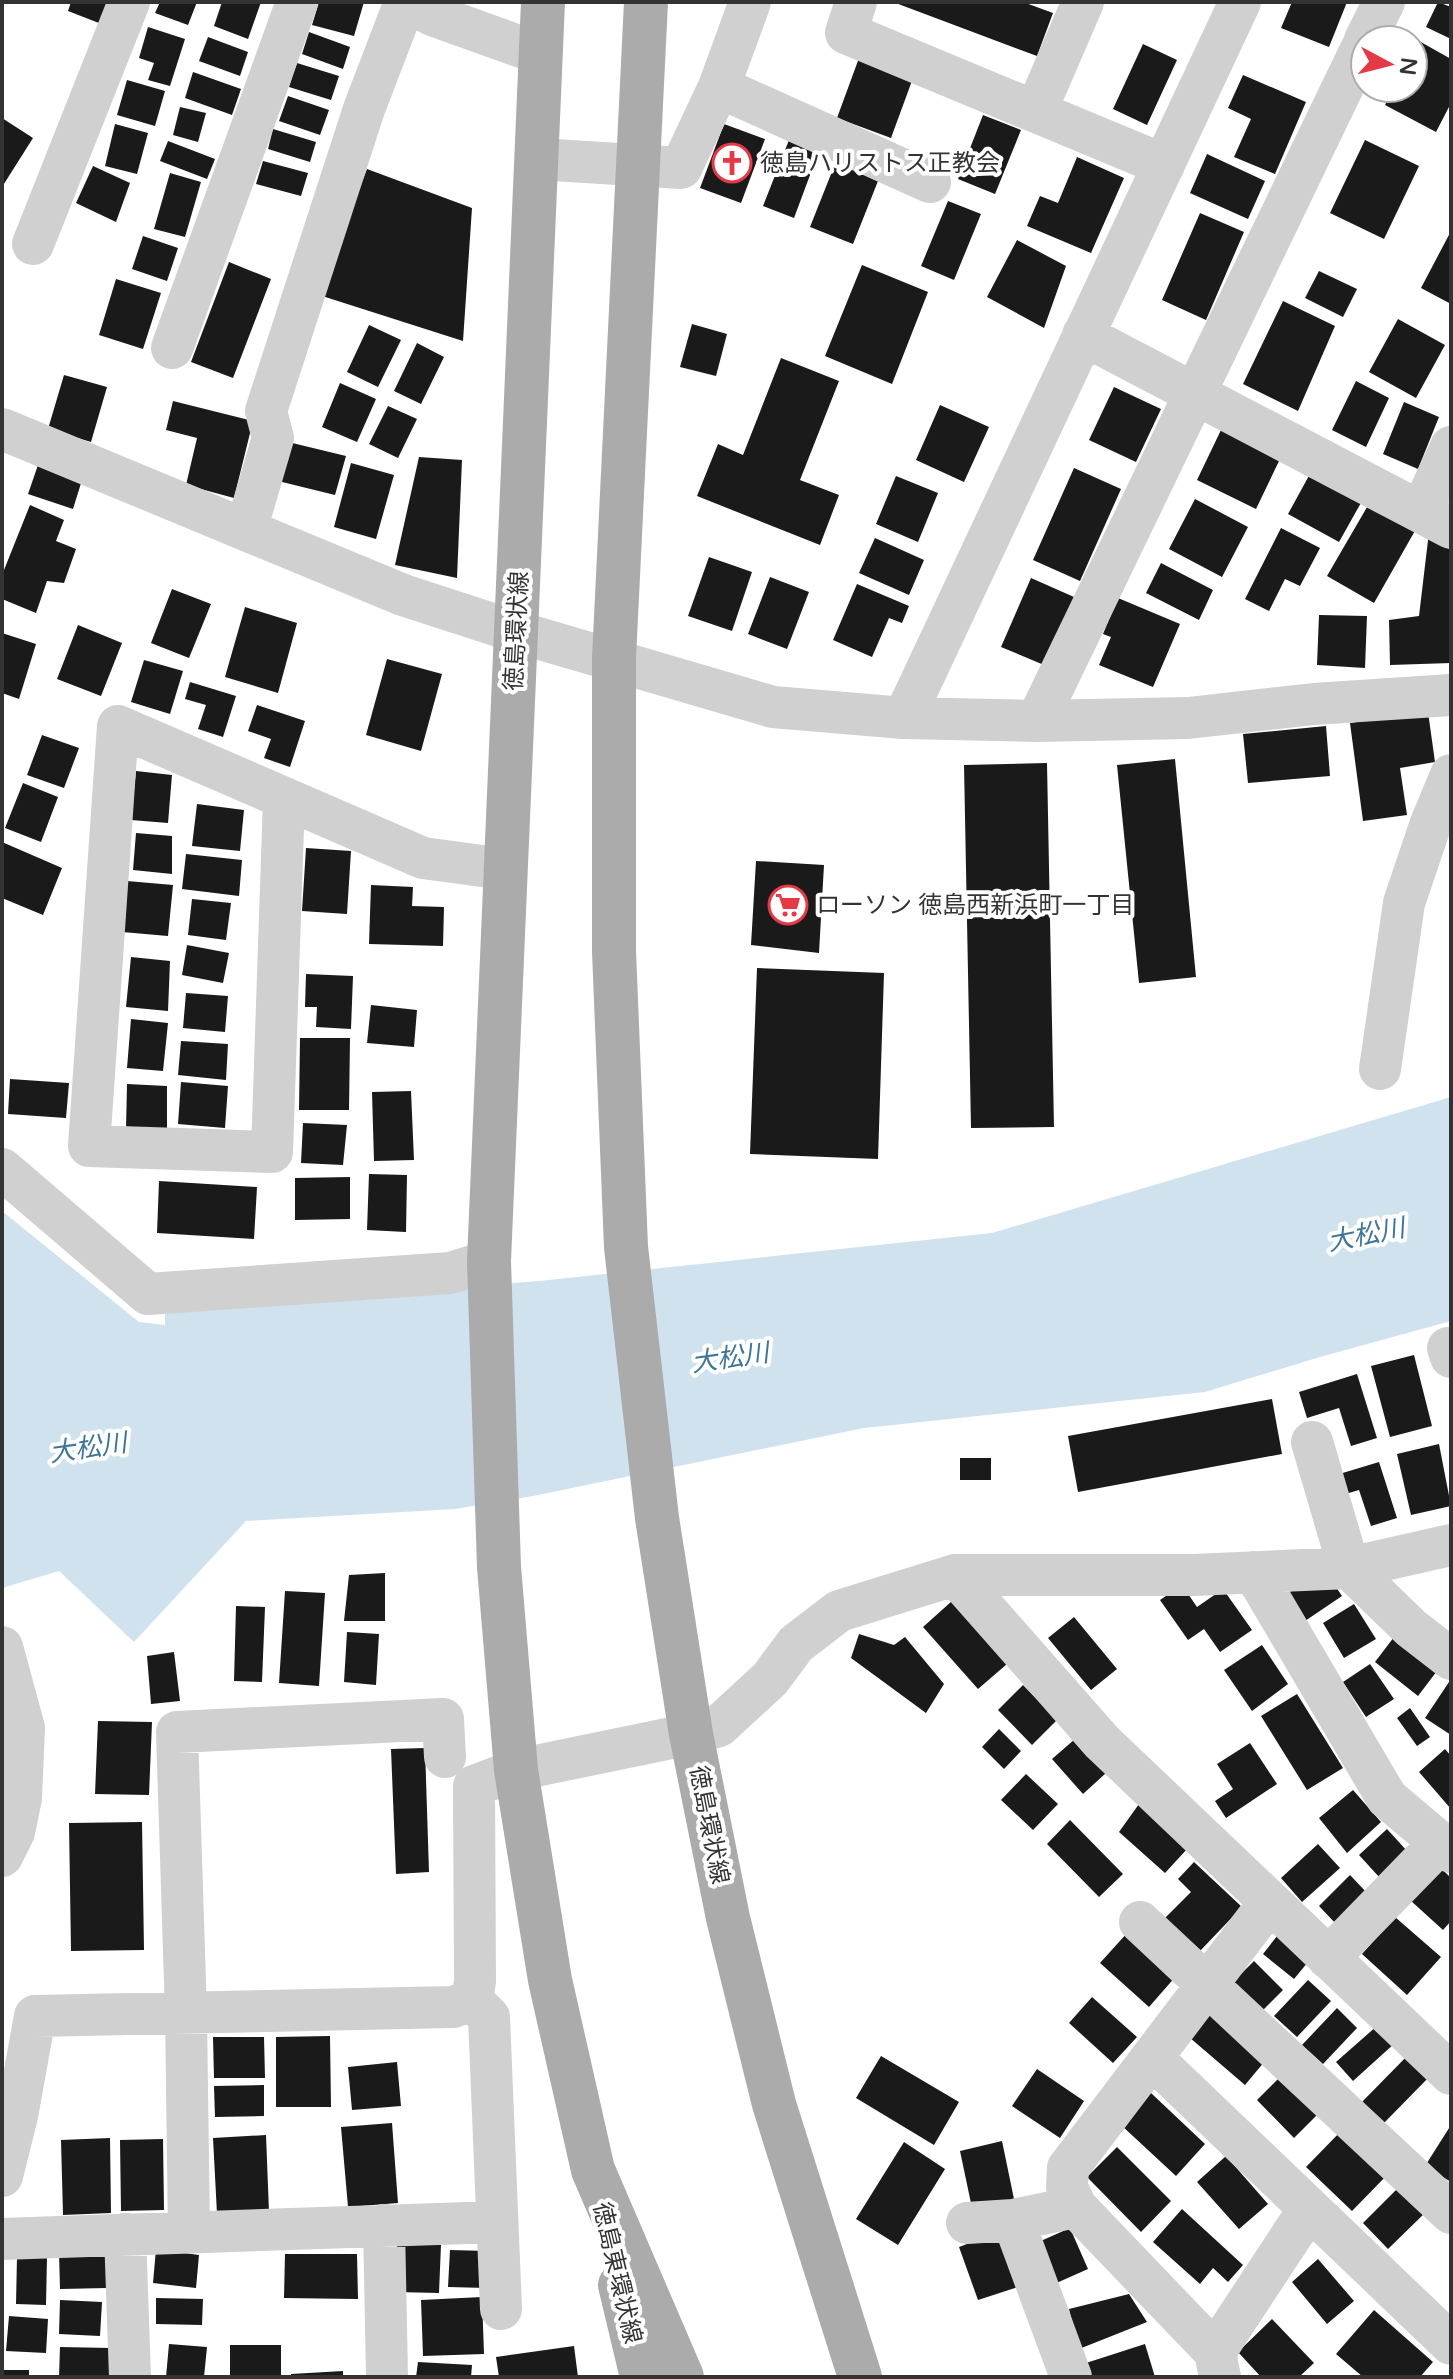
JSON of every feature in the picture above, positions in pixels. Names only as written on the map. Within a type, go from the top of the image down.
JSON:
[{"type":"main road","name":"徳島環状線","points":[[543,2],[489,1267],[499,1567],[516,1770],[550,1980],[593,2170],[682,2377]]},
{"type":"main road","name":"徳島環状線","points":[[646,2],[614,658],[614,951],[627,1252],[657,1518],[691,1734],[728,1918],[774,2104],[860,2377]]},
{"type":"main road","name":"徳島東環状線","points":[[593,2170],[642,2377]]},
{"type":"street","points":[[31,246],[129,2]]},
{"type":"street","points":[[172,348],[297,2]]},
{"type":"street","points":[[246,530],[273,438],[266,411],[364,109],[408,2],[432,15],[541,54]]},
{"type":"street","points":[[538,159],[681,168],[719,87],[750,2]]},
{"type":"street","points":[[856,2],[846,33],[1164,165]]},
{"type":"street","points":[[1036,111],[1083,2]]},
{"type":"street","points":[[904,718],[1240,2]]},
{"type":"street","points":[[1373,24],[1384,2]]},
{"type":"street","points":[[1037,721],[1349,73]]},
{"type":"street","points":[[719,87],[930,182]]},
{"type":"street","points":[[1083,335],[1436,520],[1451,447]]},
{"type":"street","points":[[2,429],[403,595],[773,707],[904,718],[1037,721],[1188,718],[1314,704],[1451,695]]},
{"type":"street","points":[[284,798],[272,1152],[89,1146],[118,726],[423,858],[504,869]]},
{"type":"street","points":[[1380,1069],[1404,903],[1441,828],[1451,775]]},
{"type":"street","points":[[2,1169],[148,1294],[450,1273],[489,1267]]},
{"type":"street","points":[[1312,1442],[1349,1568],[1411,1628],[1451,1659]]},
{"type":"street","points":[[472,2000],[475,1981],[474,1786],[516,1770],[719,1726],[770,1679],[796,1644],[839,1611],[955,1575],[1037,1577],[1349,1568],[1451,1545]]},
{"type":"street","points":[[1254,1572],[1387,1798],[1446,1848],[1328,1958]]},
{"type":"street","points":[[955,1575],[1102,1742],[1451,2074]]},
{"type":"street","points":[[2,1647],[24,1728],[21,1798],[14,1832],[2,1856]]},
{"type":"street","points":[[189,2232],[177,1732],[443,1719],[445,1757]]},
{"type":"street","points":[[1269,1903],[1068,2168],[1067,2187],[1076,2207],[1218,2365],[1309,2209]]},
{"type":"street","points":[[1140,1922],[1451,2213]]},
{"type":"street","points":[[2,2176],[17,2116],[35,2016],[453,2007],[472,2000]]},
{"type":"street","points":[[472,2000],[489,2017],[501,2309]]},
{"type":"street","points":[[1152,2058],[1451,2344]]},
{"type":"street","points":[[967,2223],[1013,2220],[1076,2207]]},
{"type":"street","points":[[1013,2220],[1071,2377]]},
{"type":"street","points":[[2,2239],[497,2222]]},
{"type":"street","points":[[384,2225],[387,2377]]},
{"type":"street","points":[[125,2234],[130,2377]]},
{"type":"water","name":"大松川","points":[[1451,1097],[1451,1321],[1205,1392],[864,1428],[533,1496],[455,1509],[246,1521],[134,1642],[59,1571],[2,1588],[2,1211],[139,1322],[165,1325],[165,1310],[539,1281],[992,1233]]},
{"type":"building","points":[[71,2],[113,2],[104,25],[68,11]]},
{"type":"building","points":[[160,2],[197,2],[188,25],[155,13]]},
{"type":"building","points":[[222,2],[261,2],[248,39],[214,26]]},
{"type":"building","points":[[319,2],[364,2],[354,36],[312,25]]},
{"type":"building","points":[[893,2],[1023,2],[1053,13],[1037,56]]},
{"type":"building","points":[[1292,2],[1347,2],[1329,47],[1281,28]]},
{"type":"building","points":[[1438,2],[1451,7],[1451,39],[1429,28],[1427,24]]},
{"type":"building","points":[[148,27],[185,39],[170,86],[148,80],[154,63],[139,58]]},
{"type":"building","points":[[309,32],[350,47],[343,69],[302,54]]},
{"type":"building","points":[[208,37],[248,52],[240,76],[199,61]]},
{"type":"building","points":[[1143,44],[1177,60],[1147,125],[1113,109]]},
{"type":"building","points":[[1429,47],[1451,59],[1451,103],[1436,132],[1385,105],[1429,104]]},
{"type":"building","points":[[859,58],[913,78],[891,138],[837,118]]},
{"type":"building","points":[[297,63],[339,76],[331,100],[289,87]]},
{"type":"building","points":[[193,72],[241,89],[232,115],[185,98]]},
{"type":"building","points":[[1243,75],[1306,102],[1275,174],[1234,157],[1251,119],[1228,108]]},
{"type":"building","points":[[127,80],[165,91],[155,126],[117,115]]},
{"type":"building","points":[[288,96],[329,110],[320,135],[279,121]]},
{"type":"building","points":[[180,107],[206,113],[198,142],[173,135]]},
{"type":"building","points":[[983,115],[1021,130],[995,194],[958,179]]},
{"type":"building","points":[[2,118],[33,138],[2,187]]},
{"type":"building","points":[[115,124],[148,133],[137,174],[105,166]]},
{"type":"building","name":"徳島ハリストス正教会","points":[[724,124],[765,139],[741,203],[700,188]]},
{"type":"building","points":[[273,129],[316,142],[310,162],[268,149]]},
{"type":"building","points":[[789,140],[819,151],[794,218],[763,206]]},
{"type":"building","points":[[1365,140],[1419,166],[1384,239],[1330,213]]},
{"type":"building","points":[[168,141],[215,159],[207,179],[160,161]]},
{"type":"building","points":[[1207,154],[1265,181],[1248,219],[1190,193]]},
{"type":"building","points":[[1077,157],[1124,178],[1091,253],[1027,226],[1040,196],[1058,203]]},
{"type":"building","points":[[837,159],[880,176],[853,244],[810,227]]},
{"type":"building","points":[[263,161],[308,173],[301,196],[256,184]]},
{"type":"building","points":[[93,166],[130,183],[116,222],[76,203]]},
{"type":"building","points":[[367,169],[472,208],[463,341],[319,295]]},
{"type":"building","points":[[170,173],[201,182],[185,237],[154,229]]},
{"type":"building","points":[[948,201],[981,214],[954,280],[921,266]]},
{"type":"building","points":[[1200,213],[1244,232],[1206,320],[1162,300]]},
{"type":"building","points":[[1451,231],[1451,304],[1421,288]]},
{"type":"building","points":[[143,236],[178,248],[167,281],[132,269]]},
{"type":"building","points":[[1017,240],[1066,266],[1044,328],[987,297]]},
{"type":"building","points":[[229,262],[271,279],[233,378],[191,362]]},
{"type":"building","points":[[862,265],[928,292],[892,384],[825,356]]},
{"type":"building","points":[[1319,271],[1357,289],[1343,317],[1305,298]]},
{"type":"building","points":[[116,279],[161,293],[143,349],[99,335]]},
{"type":"building","points":[[1283,301],[1335,326],[1298,411],[1243,384]]},
{"type":"building","points":[[1398,319],[1445,345],[1416,398],[1369,372]]},
{"type":"building","points":[[692,324],[727,334],[716,376],[680,367]]},
{"type":"building","points":[[369,325],[401,340],[378,387],[347,372]]},
{"type":"building","points":[[417,343],[444,357],[421,404],[394,391]]},
{"type":"building","points":[[781,358],[839,381],[800,480],[839,495],[820,545],[697,496],[718,444],[743,455]]},
{"type":"building","points":[[64,375],[107,387],[91,442],[48,429]]},
{"type":"building","points":[[1356,381],[1389,398],[1366,447],[1332,430]]},
{"type":"building","points":[[340,383],[376,399],[357,442],[322,427]]},
{"type":"building","points":[[1114,387],[1161,409],[1136,462],[1089,440]]},
{"type":"building","points":[[173,401],[253,421],[234,498],[186,485],[197,438],[166,430]]},
{"type":"building","points":[[1404,402],[1439,417],[1418,469],[1383,454]]},
{"type":"building","points":[[940,405],[989,427],[964,482],[916,460]]},
{"type":"building","points":[[388,406],[417,419],[398,458],[369,444]]},
{"type":"building","points":[[1221,430],[1280,459],[1256,509],[1197,480]]},
{"type":"building","points":[[284,441],[346,456],[335,495],[274,480]]},
{"type":"building","points":[[419,457],[462,460],[457,578],[395,565]]},
{"type":"building","points":[[351,463],[394,475],[376,539],[334,527]]},
{"type":"building","points":[[38,465],[82,480],[73,509],[28,494]]},
{"type":"building","points":[[1074,468],[1121,489],[1080,581],[1033,560]]},
{"type":"building","points":[[1311,472],[1362,501],[1339,542],[1288,514]]},
{"type":"building","points":[[896,476],[938,493],[918,542],[876,524]]},
{"type":"building","points":[[1195,499],[1248,527],[1222,577],[1169,549]]},
{"type":"building","points":[[1370,502],[1416,529],[1374,603],[1327,576]]},
{"type":"building","points":[[30,505],[64,520],[56,541],[76,549],[64,583],[47,581],[36,613],[2,599],[2,575]]},
{"type":"building","points":[[1281,528],[1320,548],[1300,586],[1285,579],[1269,611],[1245,599]]},
{"type":"building","points":[[1429,532],[1451,545],[1451,663],[1390,665],[1389,620],[1419,616]]},
{"type":"building","points":[[875,538],[924,560],[909,595],[859,573]]},
{"type":"building","points":[[709,557],[752,572],[732,631],[688,616]]},
{"type":"building","points":[[1161,563],[1213,590],[1199,620],[1146,593]]},
{"type":"building","points":[[770,577],[809,592],[787,649],[748,634]]},
{"type":"building","points":[[1031,578],[1074,597],[1044,665],[1001,647]]},
{"type":"building","points":[[857,584],[909,606],[902,623],[889,618],[872,657],[833,640]]},
{"type":"building","points":[[172,589],[211,604],[189,658],[151,643]]},
{"type":"building","points":[[1118,598],[1180,624],[1153,687],[1099,665],[1111,637],[1103,634]]},
{"type":"building","points":[[245,607],[297,623],[278,693],[225,677]]},
{"type":"building","points":[[1319,615],[1367,616],[1365,668],[1317,665]]},
{"type":"building","points":[[78,625],[122,643],[101,696],[57,679]]},
{"type":"building","points":[[2,633],[36,644],[19,699],[2,693]]},
{"type":"building","points":[[387,659],[442,674],[421,751],[366,735]]},
{"type":"building","points":[[144,660],[183,671],[170,714],[131,702]]},
{"type":"building","points":[[190,682],[236,696],[223,737],[198,729],[206,705],[185,699]]},
{"type":"building","points":[[257,705],[305,721],[290,767],[264,758],[271,739],[248,731]]},
{"type":"building","points":[[1428,712],[1435,762],[1400,768],[1407,815],[1363,821],[1350,723]]},
{"type":"building","points":[[1326,726],[1330,776],[1248,783],[1243,734]]},
{"type":"building","points":[[42,735],[79,748],[64,788],[27,775]]},
{"type":"building","points":[[1175,759],[1196,977],[1139,983],[1117,765]]},
{"type":"building","points":[[1047,763],[1054,1127],[971,1128],[964,765]]},
{"type":"building","points":[[136,771],[172,775],[168,823],[131,820]]},
{"type":"building","points":[[23,783],[58,797],[41,842],[5,828]]},
{"type":"building","points":[[197,804],[244,810],[240,851],[192,846]]},
{"type":"building","points":[[136,833],[172,836],[172,874],[133,870]]},
{"type":"building","points":[[2,842],[62,868],[43,915],[2,898]]},
{"type":"building","points":[[306,848],[351,851],[347,914],[302,911]]},
{"type":"building","points":[[186,854],[242,860],[239,896],[182,889]]},
{"type":"building","name":"ローソン 徳島西新浜町一丁目","points":[[756,861],[824,865],[819,953],[751,945]]},
{"type":"building","points":[[127,881],[173,885],[168,936],[122,932]]},
{"type":"building","points":[[371,885],[413,887],[412,906],[444,907],[443,946],[369,944]]},
{"type":"building","points":[[192,899],[231,903],[226,940],[188,935]]},
{"type":"building","points":[[187,945],[229,953],[223,983],[182,975]]},
{"type":"building","points":[[131,957],[170,961],[168,1011],[126,1007]]},
{"type":"building","points":[[757,968],[884,973],[878,1159],[750,1154]]},
{"type":"building","points":[[306,974],[353,976],[351,1029],[316,1027],[317,1007],[305,1007]]},
{"type":"building","points":[[186,993],[228,996],[225,1032],[183,1028]]},
{"type":"building","points":[[371,1005],[417,1010],[414,1047],[367,1043]]},
{"type":"building","points":[[131,1019],[168,1023],[163,1071],[127,1068]]},
{"type":"building","points":[[300,1038],[350,1038],[349,1110],[299,1110]]},
{"type":"building","points":[[181,1041],[228,1044],[226,1080],[178,1075]]},
{"type":"building","points":[[10,1079],[69,1083],[66,1118],[8,1114]]},
{"type":"building","points":[[181,1082],[228,1086],[225,1128],[178,1124]]},
{"type":"building","points":[[127,1084],[167,1086],[167,1131],[126,1129]]},
{"type":"building","points":[[411,1091],[414,1160],[374,1161],[372,1092]]},
{"type":"building","points":[[303,1123],[347,1125],[343,1165],[301,1163]]},
{"type":"building","points":[[369,1174],[407,1175],[406,1232],[367,1230]]},
{"type":"building","points":[[350,1177],[350,1219],[295,1220],[295,1178]]},
{"type":"building","points":[[159,1181],[257,1187],[254,1239],[157,1233]]},
{"type":"building","points":[[1414,1355],[1432,1426],[1390,1437],[1371,1366]]},
{"type":"building","points":[[1357,1374],[1377,1438],[1351,1446],[1339,1408],[1307,1418],[1299,1392]]},
{"type":"building","points":[[1272,1399],[1282,1454],[1078,1492],[1068,1436]]},
{"type":"building","points":[[1439,1444],[1451,1506],[1411,1515],[1397,1454]]},
{"type":"building","points":[[960,1458],[991,1458],[991,1480],[960,1480]]},
{"type":"building","points":[[1379,1462],[1397,1518],[1371,1526],[1359,1490],[1342,1495],[1336,1475]]},
{"type":"building","points":[[385,1573],[385,1621],[344,1621],[349,1575]]},
{"type":"building","points":[[1330,1578],[1342,1596],[1302,1623],[1283,1594]]},
{"type":"building","points":[[1182,1585],[1197,1607],[1223,1589],[1252,1630],[1220,1652],[1204,1629],[1188,1640],[1160,1600]]},
{"type":"building","points":[[285,1591],[325,1593],[319,1686],[279,1683]]},
{"type":"building","points":[[952,1601],[1007,1664],[978,1689],[923,1627]]},
{"type":"building","points":[[1354,1604],[1376,1639],[1344,1658],[1323,1623]]},
{"type":"building","points":[[236,1606],[265,1607],[262,1682],[234,1681]]},
{"type":"building","points":[[1074,1617],[1117,1669],[1091,1690],[1048,1638]]},
{"type":"building","points":[[347,1632],[379,1634],[376,1685],[344,1682]]},
{"type":"building","points":[[859,1634],[894,1645],[905,1637],[944,1684],[926,1713],[851,1658]]},
{"type":"building","points":[[1394,1637],[1437,1671],[1418,1696],[1375,1662]]},
{"type":"building","points":[[1262,1645],[1288,1684],[1252,1711],[1224,1670]]},
{"type":"building","points":[[174,1652],[180,1701],[151,1704],[147,1656]]},
{"type":"building","points":[[1370,1664],[1394,1699],[1366,1717],[1343,1682]]},
{"type":"building","points":[[1451,1683],[1451,1735],[1425,1718]]},
{"type":"building","points":[[1023,1685],[1057,1720],[1032,1745],[998,1710]]},
{"type":"building","points":[[1297,1694],[1343,1768],[1307,1790],[1261,1716]]},
{"type":"building","points":[[1410,1708],[1430,1737],[1417,1746],[1397,1718]]},
{"type":"building","points":[[98,1721],[152,1722],[149,1795],[95,1794]]},
{"type":"building","points":[[999,1729],[1021,1751],[1004,1769],[982,1747]]},
{"type":"building","points":[[1075,1739],[1106,1773],[1083,1794],[1052,1759]]},
{"type":"building","points":[[1250,1743],[1277,1784],[1226,1818],[1215,1801],[1233,1789],[1217,1764]]},
{"type":"building","points":[[425,1748],[429,1872],[396,1874],[391,1749]]},
{"type":"building","points":[[1445,1749],[1451,1756],[1451,1809],[1419,1772]]},
{"type":"building","points":[[1026,1774],[1058,1804],[1033,1830],[1001,1800]]},
{"type":"building","points":[[1353,1790],[1381,1822],[1347,1853],[1319,1818]]},
{"type":"building","points":[[1139,1804],[1188,1848],[1165,1873],[1119,1832]]},
{"type":"building","points":[[1070,1820],[1123,1874],[1099,1897],[1047,1844]]},
{"type":"building","points":[[142,1822],[144,1950],[71,1951],[69,1823]]},
{"type":"building","points":[[1387,1829],[1408,1852],[1380,1878],[1359,1855]]},
{"type":"building","points":[[1318,1844],[1340,1868],[1302,1902],[1281,1878]]},
{"type":"building","points":[[1194,1862],[1242,1907],[1200,1951],[1165,1918],[1191,1892],[1178,1879]]},
{"type":"building","points":[[1440,1867],[1451,1878],[1451,1921],[1443,1930],[1410,1900]]},
{"type":"building","points":[[1350,1875],[1369,1895],[1337,1925],[1319,1906]]},
{"type":"building","points":[[1395,1917],[1441,1957],[1407,1995],[1362,1954]]},
{"type":"building","points":[[1128,1932],[1177,1975],[1149,2007],[1100,1963]]},
{"type":"building","points":[[1277,1936],[1308,1962],[1294,1979],[1263,1954]]},
{"type":"building","points":[[1254,1961],[1283,1990],[1262,2011],[1233,1982]]},
{"type":"building","points":[[1308,1980],[1331,2001],[1297,2037],[1274,2016]]},
{"type":"building","points":[[1092,1997],[1137,2037],[1113,2063],[1069,2023]]},
{"type":"building","points":[[1208,2002],[1270,2055],[1245,2085],[1182,2031]]},
{"type":"building","points":[[1337,2008],[1357,2028],[1323,2064],[1302,2045]]},
{"type":"building","points":[[1378,2025],[1395,2043],[1353,2081],[1336,2062]]},
{"type":"building","points":[[330,2036],[331,2107],[276,2107],[276,2037]]},
{"type":"building","points":[[213,2037],[264,2037],[265,2078],[214,2078]]},
{"type":"building","points":[[1410,2053],[1432,2074],[1383,2124],[1361,2103]]},
{"type":"building","points":[[881,2056],[959,2102],[934,2145],[856,2098]]},
{"type":"building","points":[[397,2062],[401,2106],[352,2110],[348,2067]]},
{"type":"building","points":[[1037,2069],[1084,2101],[1060,2138],[1012,2106]]},
{"type":"building","points":[[1284,2073],[1321,2111],[1294,2138],[1257,2100]]},
{"type":"building","points":[[264,2085],[264,2116],[215,2117],[214,2086]]},
{"type":"building","points":[[1151,2093],[1205,2144],[1176,2176],[1121,2125]]},
{"type":"building","points":[[392,2123],[398,2203],[348,2207],[341,2127]]},
{"type":"building","points":[[1451,2125],[1451,2182],[1425,2166]]},
{"type":"building","points":[[1344,2128],[1390,2172],[1352,2211],[1306,2167]]},
{"type":"building","points":[[266,2135],[269,2212],[217,2214],[213,2138]]},
{"type":"building","points":[[110,2138],[111,2213],[63,2215],[61,2140]]},
{"type":"building","points":[[163,2139],[164,2210],[121,2211],[120,2140]]},
{"type":"building","points":[[1002,2141],[1014,2199],[972,2208],[960,2151]]},
{"type":"building","points":[[904,2142],[945,2169],[898,2245],[856,2219]]},
{"type":"building","points":[[1117,2147],[1171,2201],[1141,2232],[1087,2177]]},
{"type":"building","points":[[1226,2156],[1268,2204],[1239,2229],[1197,2182]]},
{"type":"building","points":[[1403,2183],[1429,2209],[1388,2249],[1363,2223]]},
{"type":"building","points":[[1182,2209],[1243,2265],[1228,2282],[1213,2268],[1200,2284],[1153,2242]]},
{"type":"building","points":[[1070,2228],[1088,2269],[1052,2285],[1034,2244]]},
{"type":"building","points":[[999,2232],[1018,2287],[978,2300],[959,2247]]},
{"type":"building","points":[[397,2243],[441,2245],[439,2293],[396,2292]]},
{"type":"building","points":[[156,2249],[199,2255],[196,2288],[153,2283]]},
{"type":"building","points":[[450,2250],[488,2251],[487,2288],[448,2287]]},
{"type":"building","points":[[106,2251],[107,2288],[60,2289],[59,2252]]},
{"type":"building","points":[[285,2254],[357,2254],[358,2299],[284,2298]]},
{"type":"building","points":[[17,2257],[47,2257],[46,2305],[16,2304]]},
{"type":"building","points":[[1318,2259],[1354,2301],[1327,2324],[1292,2282]]},
{"type":"building","points":[[1129,2294],[1147,2322],[1079,2349],[1069,2309]]},
{"type":"building","points":[[482,2297],[484,2354],[423,2356],[421,2300]]},
{"type":"building","points":[[156,2298],[203,2299],[202,2325],[156,2324]]},
{"type":"building","points":[[60,2300],[102,2302],[100,2336],[59,2334]]},
{"type":"building","points":[[1374,2310],[1433,2362],[1420,2377],[1363,2377],[1336,2354]]},
{"type":"building","points":[[9,2316],[48,2319],[46,2353],[6,2351]]},
{"type":"building","points":[[1272,2319],[1314,2363],[1299,2377],[1261,2377],[1238,2352]]},
{"type":"building","points":[[169,2344],[207,2347],[204,2377],[166,2377]]},
{"type":"building","points":[[1145,2344],[1155,2377],[1091,2377],[1086,2363]]},
{"type":"building","points":[[230,2345],[281,2345],[281,2377],[230,2377]]},
{"type":"building","points":[[574,2346],[578,2377],[499,2377],[496,2357]]},
{"type":"building","points":[[60,2347],[111,2348],[110,2377],[59,2377]]},
{"type":"building","points":[[418,2362],[472,2365],[471,2377],[416,2377]]},
{"type":"building","points":[[2,2370],[29,2370],[29,2377],[2,2377]]},
{"type":"building","points":[[343,2371],[343,2377],[291,2377],[291,2374]]},
{"type":"place","name":"徳島ハリストス正教会","points":[[732,163]]},
{"type":"place","name":"ローソン 徳島西新浜町一丁目","points":[[788,905]]}]
